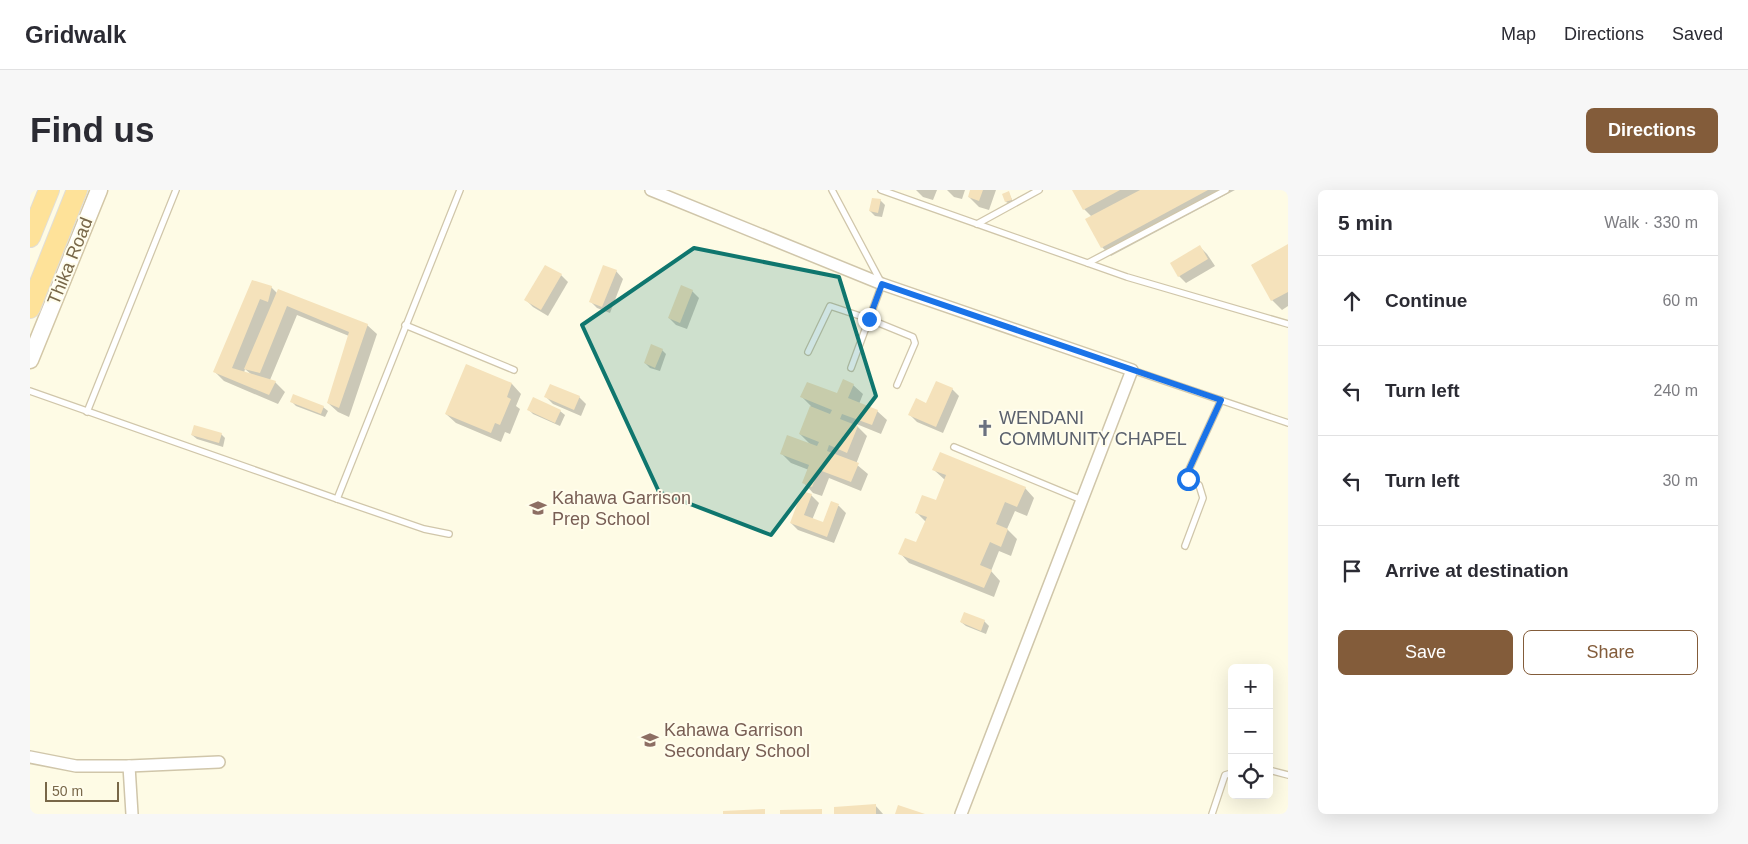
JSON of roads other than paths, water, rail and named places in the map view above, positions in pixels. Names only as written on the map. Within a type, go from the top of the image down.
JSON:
[{"type":"highway","points":[[30,237],[49,190]]},
{"type":"highway","name":"Thika Road","points":[[30,308],[77,190]]},
{"type":"main road","name":"Thika Road","points":[[30,360],[99,191]]},
{"type":"street","points":[[651,190],[882,284],[1132,370],[960,814]]},
{"type":"street","points":[[30,757],[76,766],[219,762]]},
{"type":"street","points":[[129,766],[132,814]]},
{"type":"lane","points":[[87,412],[176,190]]},
{"type":"lane","points":[[337,499],[460,190]]},
{"type":"lane","points":[[832,190],[882,284],[851,368]]},
{"type":"lane","points":[[881,190],[1127,277],[1288,324]]},
{"type":"lane","points":[[977,224],[1039,190]]},
{"type":"lane","points":[[1088,263],[1226,190]]},
{"type":"lane","points":[[808,352],[832,305],[913,337],[915,340],[897,385]]},
{"type":"lane","points":[[405,325],[514,370]]},
{"type":"lane","points":[[1132,370],[1288,423]]},
{"type":"lane","points":[[30,391],[424,529],[449,534]]},
{"type":"lane","points":[[1185,546],[1203,498],[1199,485],[1186,476],[1221,400]]},
{"type":"lane","points":[[954,447],[1082,500]]},
{"type":"lane","points":[[1273,771],[1288,774]]},
{"type":"lane","points":[[1212,814],[1225,775],[1228,774]]},
{"type":"place","name":"WENDANI COMMUNITY CHAPEL","points":[[985,428]]},
{"type":"place","name":"Kahawa Garrison Prep School","points":[[538,508]]},
{"type":"place","name":"Kahawa Garrison Secondary School","points":[[650,740]]}]
